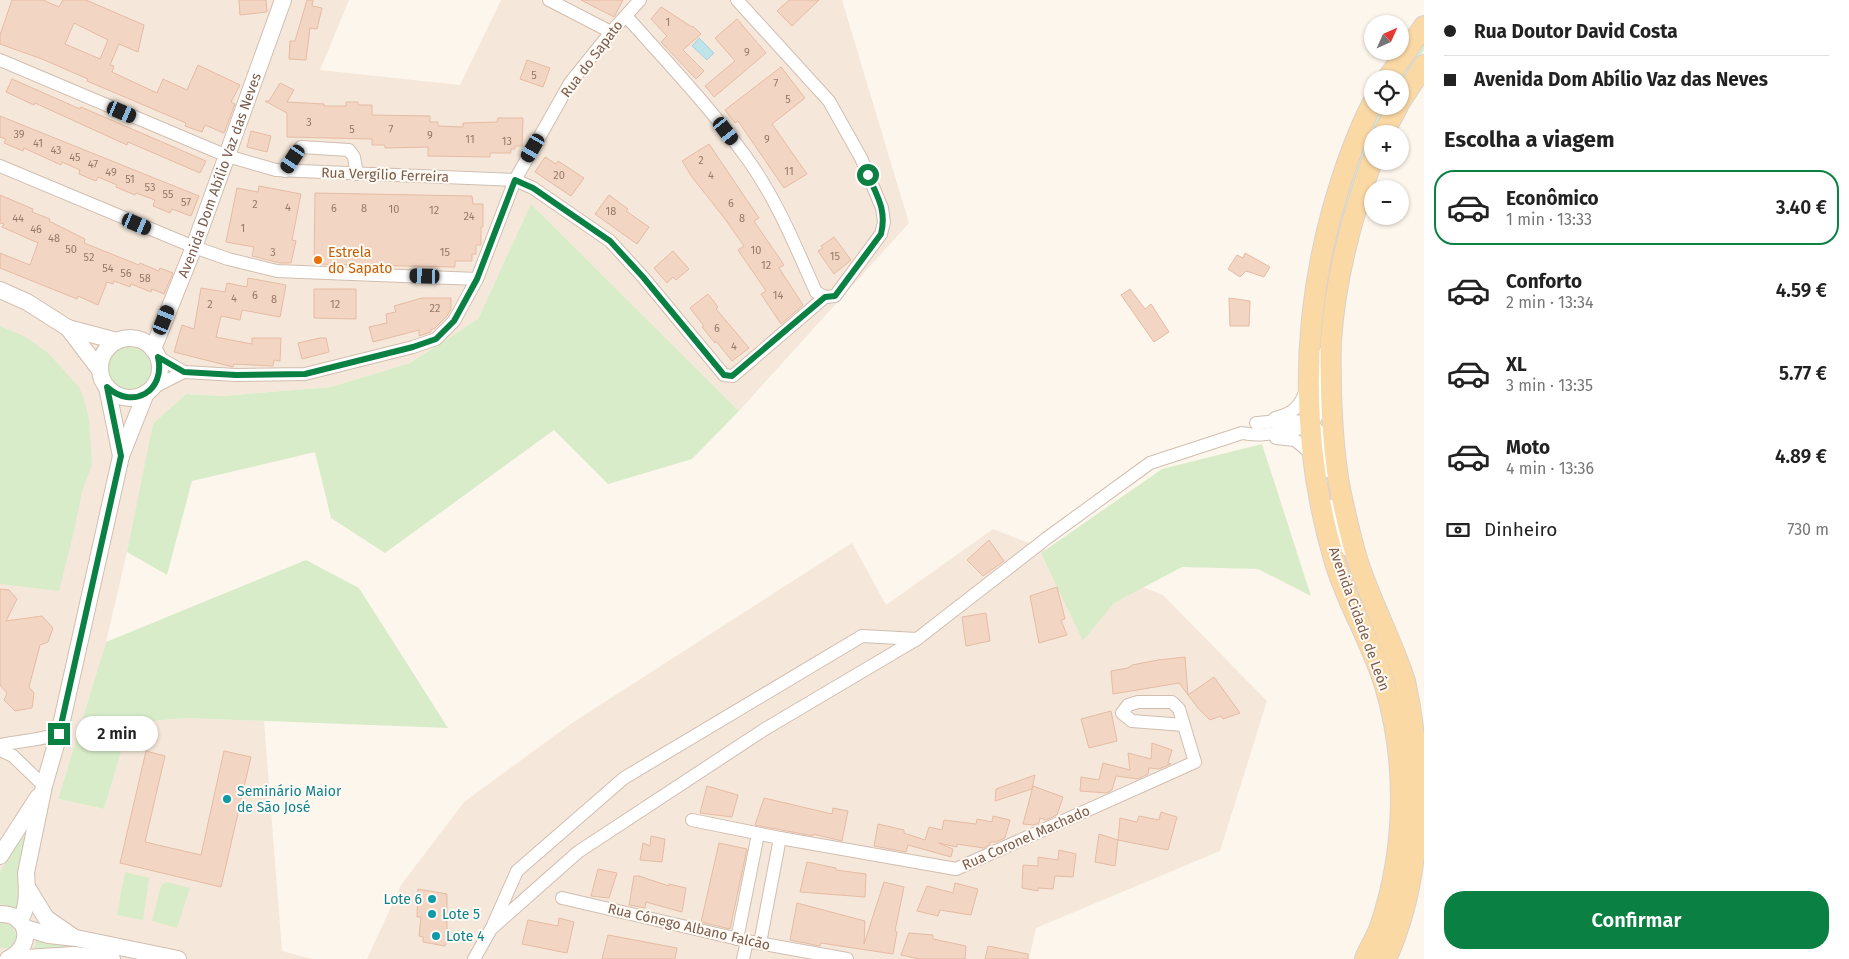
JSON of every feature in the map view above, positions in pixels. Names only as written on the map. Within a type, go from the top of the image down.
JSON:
[{"type":"main road","points":[[1393,70],[1424,26]]},
{"type":"main road","points":[[1409,88],[1424,65]]},
{"type":"main road","name":"Avenida Cidade de León","points":[[1364,959],[1379,928],[1399,845],[1401,799],[1399,758],[1394,723],[1385,685],[1334,560],[1318,492],[1309,424],[1308,351],[1316,281],[1329,224],[1341,179],[1366,115]]},
{"type":"main road","name":"Avenida Cidade de León","points":[[1369,170],[1356,206],[1341,270],[1331,342],[1332,422],[1341,491],[1359,564],[1406,682],[1415,718],[1420,756],[1423,803],[1420,850],[1397,936],[1386,959]]},
{"type":"street","name":"Avenida Dom Abílio Vaz das Neves","points":[[156,353],[164,320],[194,247],[283,0]]},
{"type":"street","points":[[549,0],[611,32]]},
{"type":"street","name":"Rua do Sapato","points":[[184,372],[236,375],[305,374],[413,347],[436,339],[454,321],[477,279],[515,180],[570,83],[611,32],[640,0]]},
{"type":"street","points":[[515,180],[533,188],[610,241],[643,277],[724,375],[732,376],[825,297],[835,296],[881,234],[884,222],[882,208],[861,158],[829,101],[737,0]]},
{"type":"street","points":[[626,16],[716,117],[748,159],[786,223],[816,292],[825,297]]},
{"type":"street","name":"Rua Vergílio Ferreira","points":[[0,60],[227,156],[276,170],[515,180]]},
{"type":"street","points":[[285,171],[301,147],[349,150],[354,157],[357,174]]},
{"type":"street","points":[[0,166],[194,247],[228,259],[277,271],[477,279]]},
{"type":"street","points":[[0,290],[27,302],[68,328],[122,340],[137,339],[146,343],[156,353],[184,372],[132,398],[122,397],[107,387],[102,379],[100,370],[68,328]]},
{"type":"street","points":[[100,370],[104,353],[109,346],[150,330],[164,320]]},
{"type":"street","points":[[1309,424],[1315,419],[1320,406],[1320,368],[1324,354],[1331,342]]},
{"type":"street","points":[[8,959],[22,949],[25,940],[22,925],[25,914],[26,873],[44,786],[59,734],[121,456],[149,391],[160,374],[156,353]]},
{"type":"street","points":[[491,929],[578,852],[765,729],[917,639],[1047,538],[1150,463],[1250,431],[1285,416],[1297,409],[1309,381]]},
{"type":"street","points":[[107,387],[121,456]]},
{"type":"street","points":[[1250,431],[1302,421],[1321,434],[1340,534],[1348,550],[1359,564]]},
{"type":"street","points":[[1250,431],[1265,438],[1295,440],[1313,455]]},
{"type":"street","points":[[474,959],[491,929],[517,872],[624,778],[862,636],[917,639]]},
{"type":"street","name":"Rua Coronel Machado","points":[[692,820],[758,834],[956,869],[1195,762],[1184,725]]},
{"type":"street","points":[[0,745],[40,740],[59,734]]},
{"type":"street","points":[[0,750],[13,756],[44,786]]},
{"type":"street","points":[[0,856],[44,786]]},
{"type":"street","points":[[748,941],[758,834]]},
{"type":"street","points":[[743,959],[780,838]]},
{"type":"street","points":[[27,887],[46,918],[76,938]]},
{"type":"street","name":"Rua Cónego Albano Falcão","points":[[562,898],[748,941],[847,959]]},
{"type":"street","points":[[0,914],[15,917],[22,925],[49,935],[76,938],[178,959]]},
{"type":"street","points":[[8,959],[74,955],[112,959]]},
{"type":"shaded area","points":[[0,0],[349,0],[320,70],[460,85],[501,0],[842,0],[909,223],[739,411],[531,205],[478,319],[410,363],[331,387],[222,396],[186,394],[154,424],[106,642],[58,799],[104,809],[130,723],[186,718],[264,721],[282,951],[312,959],[0,959]]},
{"type":"shaded area","points":[[993,529],[1163,595],[1267,701],[1220,851],[1036,928],[1029,959],[367,959],[401,885],[464,802],[572,723],[852,543],[886,605]]},
{"type":"green space","points":[[1424,40],[1424,50],[1409,72],[1409,70],[1403,70]]},
{"type":"green space","points":[[1377,115],[1384,115],[1379,125],[1372,125]]},
{"type":"green space","points":[[1364,145],[1364,158],[1319,348],[1320,317],[1330,255],[1337,224]]},
{"type":"green space","points":[[531,204],[739,411],[692,459],[608,484],[554,430],[385,553],[331,518],[315,452],[192,481],[167,575],[127,552],[153,424],[186,394],[222,396],[331,387],[410,363],[478,319]]},
{"type":"green space","points":[[0,326],[26,337],[49,354],[79,387],[85,402],[89,420],[92,464],[82,492],[59,591],[0,584]]},
{"type":"green space","points":[[129,347],[141,351],[147,357],[151,369],[147,381],[141,387],[129,391],[117,387],[111,381],[107,369],[111,357],[117,351]]},
{"type":"green space","points":[[1262,444],[1311,596],[1258,569],[1182,567],[1114,603],[1083,641],[1041,553],[1162,469]]},
{"type":"green space","points":[[1338,546],[1347,558],[1366,607],[1361,609]]},
{"type":"green space","points":[[306,560],[359,588],[448,728],[186,718],[130,723],[104,809],[58,799],[106,642]]},
{"type":"green space","points":[[21,837],[26,839],[19,875],[22,901],[21,910],[0,904],[0,872]]},
{"type":"green space","points":[[125,872],[149,878],[143,920],[117,915]]},
{"type":"green space","points":[[166,882],[190,888],[177,928],[152,921],[161,886]]},
{"type":"green space","points":[[5,922],[12,927],[17,935],[12,948],[0,948],[0,923]]},
{"type":"green space","points":[[37,937],[72,945],[72,950],[34,949]]},
{"type":"water","points":[[699,38],[714,53],[707,60],[692,46]]},
{"type":"building","points":[[12,0],[43,0],[59,7],[63,0],[86,0],[144,25],[138,52],[119,44],[110,65],[114,66],[112,72],[157,93],[163,79],[187,90],[198,65],[240,85],[231,102],[235,104],[224,133],[205,125],[202,132],[185,126],[186,123],[87,81],[88,79],[42,59],[0,44],[0,35]],"holes":[[[74,23],[108,40],[100,59],[65,44]]]},
{"type":"building","points":[[239,0],[266,0],[267,12],[240,15]]},
{"type":"building","points":[[307,0],[313,0],[312,6],[322,8],[317,29],[310,28],[306,60],[289,59],[290,41],[295,41]]},
{"type":"building","points":[[581,0],[623,0],[614,17]]},
{"type":"building","points":[[789,0],[819,0],[792,26],[777,11]]},
{"type":"building","points":[[661,7],[693,26],[701,34],[683,50],[704,71],[696,79],[661,42],[667,36],[651,19]]},
{"type":"building","points":[[737,19],[766,53],[714,97],[705,86],[735,61],[715,38]]},
{"type":"building","points":[[527,60],[550,68],[543,87],[520,79]]},
{"type":"building","points":[[781,67],[805,98],[772,124],[807,174],[784,188],[738,121],[735,123],[725,110]]},
{"type":"building","points":[[12,79],[206,161],[200,173],[128,142],[127,145],[35,103],[34,105],[6,92]]},
{"type":"building","points":[[280,83],[294,90],[287,102],[346,106],[346,102],[358,102],[358,105],[372,105],[372,115],[430,116],[430,122],[438,122],[438,126],[463,127],[463,123],[497,122],[498,118],[523,118],[522,146],[515,146],[515,149],[511,149],[511,153],[490,153],[490,157],[428,156],[428,147],[385,148],[385,145],[372,145],[372,139],[287,137],[287,113],[265,101],[269,101]]},
{"type":"building","points":[[0,116],[199,196],[191,216],[172,209],[170,213],[153,206],[155,200],[136,193],[135,195],[98,177],[96,181],[79,174],[80,170],[62,162],[61,165],[24,148],[23,151],[4,143],[6,139],[0,137]]},
{"type":"building","points":[[251,131],[271,136],[267,152],[247,147]]},
{"type":"building","points":[[709,144],[759,218],[754,221],[784,265],[779,268],[803,305],[781,324],[761,294],[766,291],[738,250],[744,246],[682,161]]},
{"type":"building","points":[[545,157],[556,164],[558,161],[584,178],[571,196],[535,172]]},
{"type":"building","points":[[259,186],[301,194],[292,240],[296,241],[291,263],[280,263],[252,256],[254,247],[226,242],[237,188],[258,192]]},
{"type":"building","points":[[315,193],[472,196],[473,204],[483,204],[481,245],[476,245],[476,254],[472,254],[472,261],[455,261],[455,267],[314,264]]},
{"type":"building","points":[[0,195],[33,209],[32,212],[50,219],[49,221],[85,239],[84,243],[139,265],[140,263],[159,271],[160,268],[173,273],[164,294],[152,289],[151,292],[131,284],[130,287],[114,281],[113,284],[107,282],[98,305],[78,296],[77,299],[0,268],[0,253],[30,265],[38,243],[2,227],[4,224],[0,223]]},
{"type":"building","points":[[609,195],[628,209],[626,211],[649,227],[637,244],[595,214]]},
{"type":"building","points":[[834,237],[851,260],[834,274],[818,251],[823,248],[821,246]]},
{"type":"building","points":[[673,251],[689,269],[676,280],[673,277],[667,283],[654,268]]},
{"type":"building","points":[[1245,253],[1270,267],[1264,277],[1246,271],[1240,277],[1228,269],[1237,255],[1243,258]]},
{"type":"building","points":[[248,278],[286,285],[280,317],[242,310],[240,320],[221,316],[216,337],[252,344],[252,338],[281,338],[280,361],[274,360],[273,366],[234,364],[233,367],[174,352],[182,325],[194,329],[201,288],[225,292],[227,283],[247,287]]},
{"type":"building","points":[[314,289],[356,289],[356,319],[314,318]]},
{"type":"building","points":[[1130,289],[1145,309],[1151,304],[1169,332],[1154,342],[1121,295]]},
{"type":"building","points":[[708,294],[718,307],[716,309],[749,348],[732,361],[702,327],[704,326],[690,308]]},
{"type":"building","points":[[422,298],[451,298],[451,309],[447,316],[434,329],[431,329],[431,332],[419,336],[419,330],[373,342],[369,327],[387,323],[386,314],[396,312],[394,306]]},
{"type":"building","points":[[1229,298],[1250,301],[1249,326],[1230,326]]},
{"type":"building","points":[[326,338],[329,352],[302,359],[298,343]]},
{"type":"building","points":[[989,540],[1004,561],[983,576],[967,560]]},
{"type":"building","points":[[1057,587],[1065,619],[1061,620],[1067,635],[1039,643],[1030,596]]},
{"type":"building","points":[[0,589],[9,590],[17,599],[6,621],[42,616],[53,628],[48,642],[40,645],[29,687],[34,693],[32,708],[15,711],[4,700],[7,693],[0,685]]},
{"type":"building","points":[[986,613],[990,641],[966,646],[962,617]]},
{"type":"building","points":[[1185,657],[1188,695],[1179,683],[1113,694],[1111,671],[1158,660]]},
{"type":"building","points":[[1214,677],[1240,713],[1223,719],[1221,716],[1210,720],[1188,695]]},
{"type":"building","points":[[1111,711],[1117,741],[1089,748],[1081,719]]},
{"type":"building","points":[[1152,743],[1172,750],[1168,763],[1171,764],[1159,769],[1149,768],[1148,774],[1138,779],[1116,776],[1112,790],[1107,793],[1080,791],[1081,777],[1099,780],[1103,763],[1130,770],[1128,753],[1151,759]]},
{"type":"building","name":"Seminário Maior de São José","points":[[146,751],[165,756],[145,842],[201,855],[224,751],[251,757],[221,887],[120,863]]},
{"type":"building","points":[[1035,775],[1032,789],[995,801],[996,789]]},
{"type":"building","points":[[707,786],[738,795],[732,817],[700,813]]},
{"type":"building","points":[[1033,786],[1063,797],[1057,815],[1046,820],[1040,818],[1039,823],[1034,825],[1023,824]]},
{"type":"building","points":[[764,798],[832,814],[833,808],[848,811],[842,841],[813,834],[813,836],[755,825]]},
{"type":"building","points":[[1161,812],[1177,817],[1168,850],[1118,840],[1120,818],[1137,822],[1139,816],[1159,820]]},
{"type":"building","points":[[993,816],[1010,820],[1005,838],[996,842],[990,842],[990,845],[983,848],[957,844],[957,847],[939,843],[953,849],[951,857],[908,845],[906,852],[874,846],[878,824],[904,830],[904,833],[925,840],[929,827],[942,830],[944,820],[976,824],[977,819],[992,822]]},
{"type":"building","points":[[1099,834],[1118,840],[1115,866],[1095,862]]},
{"type":"building","points":[[651,836],[665,839],[662,862],[640,860],[643,843],[650,846]]},
{"type":"building","points":[[719,843],[747,849],[730,929],[701,922]]},
{"type":"building","points":[[1059,850],[1076,854],[1073,877],[1055,876],[1053,889],[1038,888],[1038,891],[1022,888],[1023,865],[1038,866],[1038,857],[1058,860]]},
{"type":"building","points":[[807,862],[836,868],[836,870],[866,874],[865,897],[800,892]]},
{"type":"building","points":[[598,869],[617,873],[609,898],[591,896]]},
{"type":"building","points":[[634,876],[669,886],[669,884],[686,888],[682,912],[646,902],[645,908],[629,905]]},
{"type":"building","points":[[884,882],[904,887],[895,931],[897,932],[893,954],[821,943],[820,946],[790,940],[797,903],[865,921],[864,944]]},
{"type":"building","points":[[955,883],[978,889],[971,915],[940,910],[938,916],[917,911],[927,886],[953,893]]},
{"type":"building","points":[[418,889],[447,894],[447,931],[451,932],[449,943],[446,942],[445,946],[423,942],[423,937],[419,936],[421,917],[417,917]]},
{"type":"building","points":[[559,918],[574,922],[567,953],[522,944],[528,920],[558,926]]},
{"type":"building","points":[[909,933],[933,935],[933,939],[966,946],[965,959],[919,959],[901,955]]},
{"type":"building","points":[[608,935],[677,948],[675,959],[602,959]]},
{"type":"building","points":[[988,946],[1028,954],[1028,959],[985,959]]},
{"type":"place","name":"Estrela do Sapato","points":[[318,260]]},
{"type":"place","name":"Seminário Maior de São José","points":[[227,799]]},
{"type":"place","name":"Lote 6","points":[[432,899]]},
{"type":"place","name":"Lote 5","points":[[432,914]]},
{"type":"place","name":"Lote 4","points":[[436,936]]},
{"type":"route","points":[[59,734],[121,456],[107,387],[122,397],[139,397],[146,393],[152,388],[160,374],[158,357],[184,372],[236,375],[305,374],[413,347],[436,339],[454,321],[477,279],[515,180],[533,188],[610,241],[643,277],[724,375],[732,376],[825,297],[835,296],[881,234],[884,222],[882,208],[868,175]]}]
